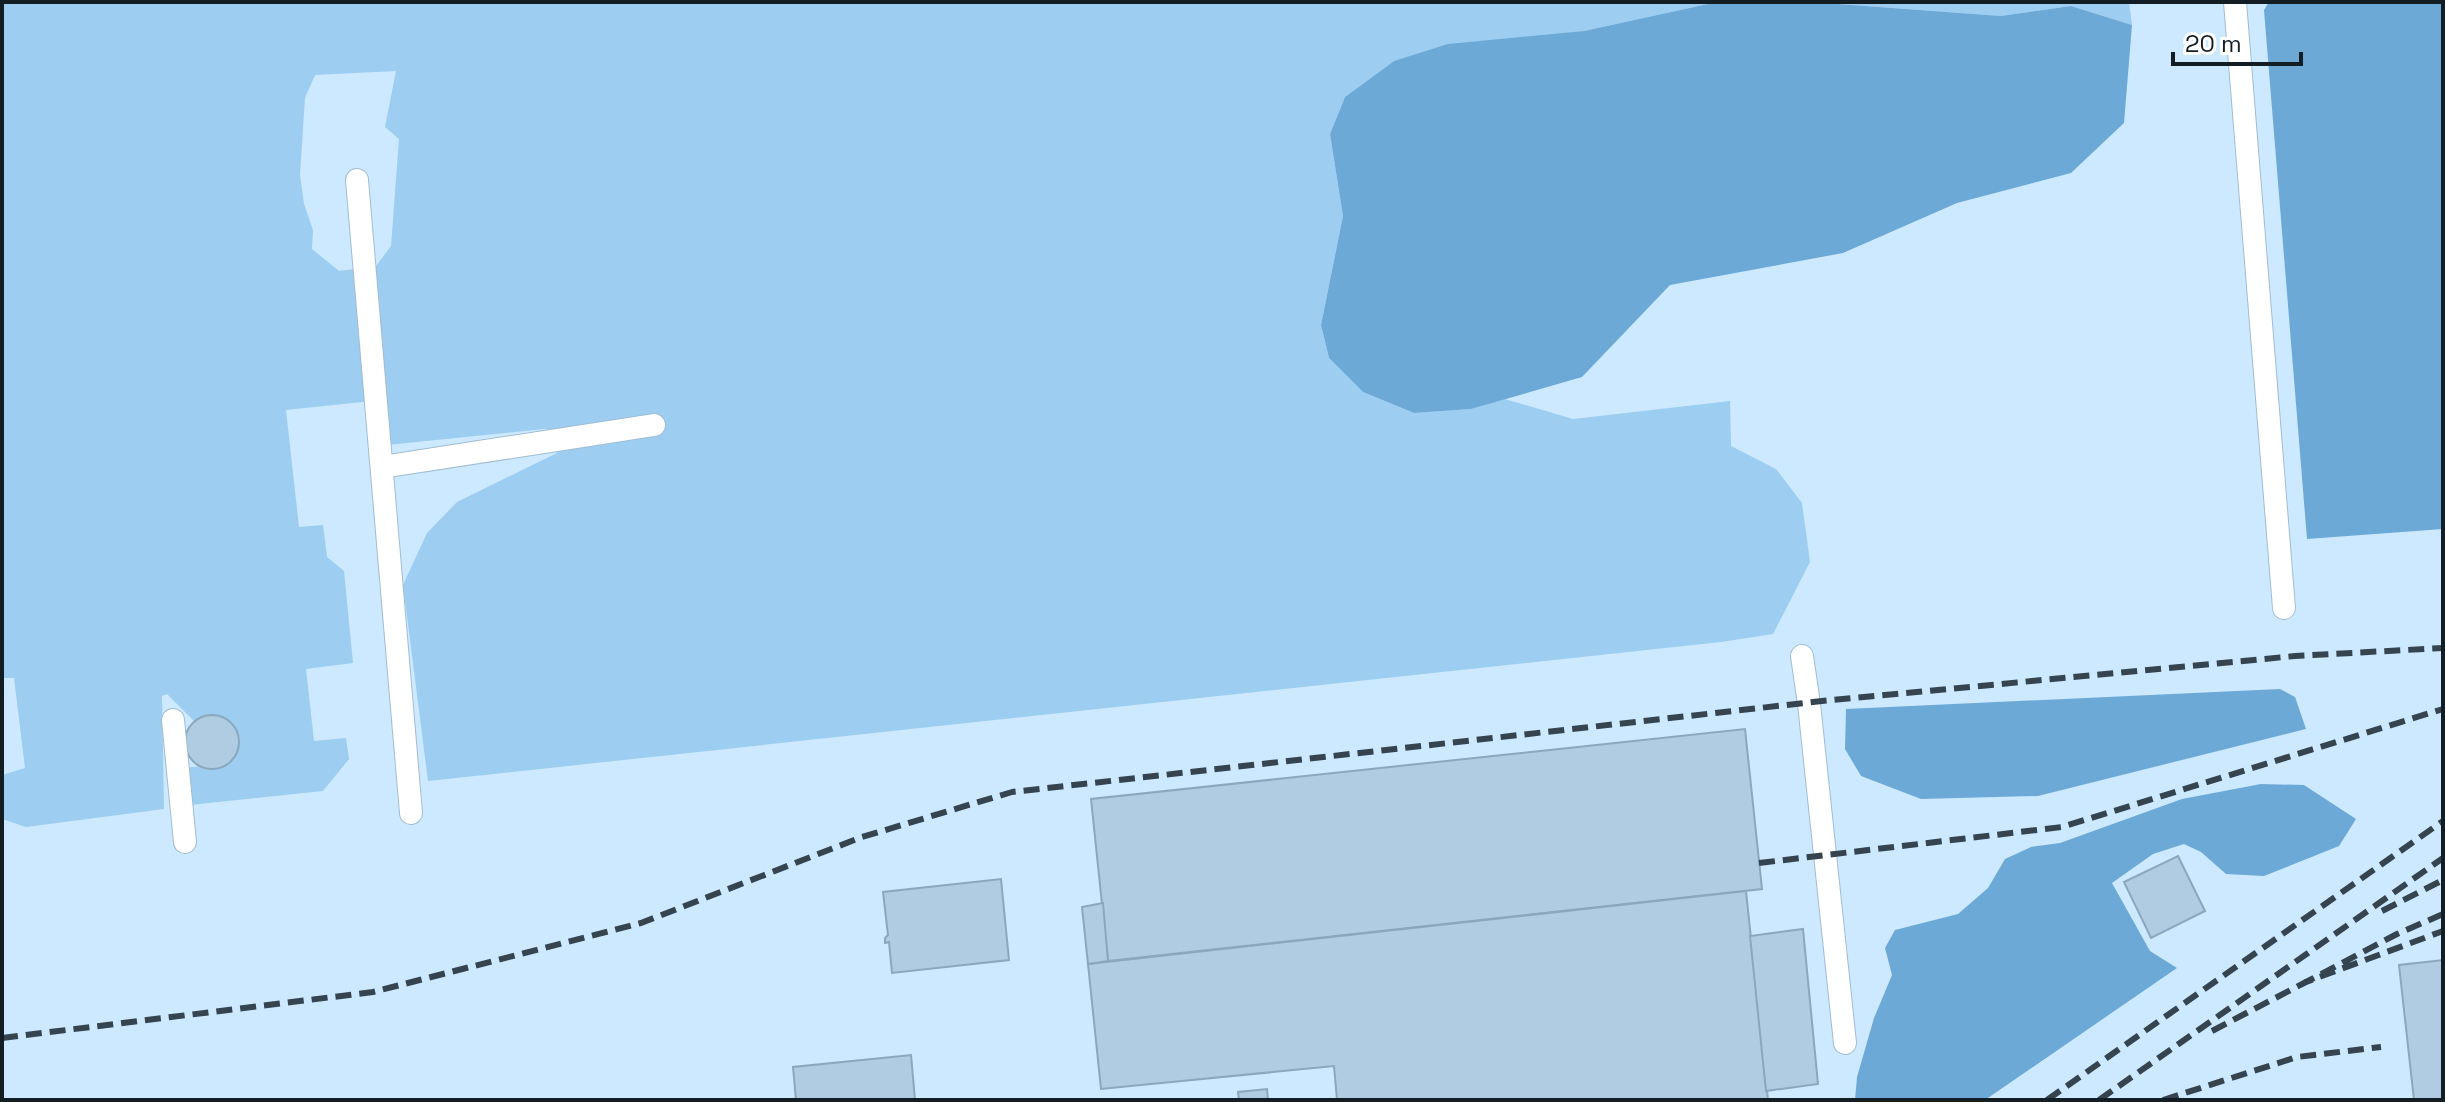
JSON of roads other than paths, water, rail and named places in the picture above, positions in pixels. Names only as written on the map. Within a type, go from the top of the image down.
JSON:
[{"type":"lane","points":[[2235,2],[2284,608]]},
{"type":"lane","points":[[357,180],[411,813]]},
{"type":"lane","points":[[382,467],[654,425]]},
{"type":"lane","points":[[1802,656],[1845,1043]]},
{"type":"lane","points":[[173,720],[185,842]]},
{"type":"railway","points":[[2,1038],[373,992],[641,923],[862,837],[1012,792],[1822,701],[2295,656],[2443,648]]},
{"type":"railway","points":[[1759,863],[2062,827],[2443,709]]},
{"type":"railway","points":[[2047,1100],[2443,821]]},
{"type":"railway","points":[[2099,1100],[2443,858]]},
{"type":"railway","points":[[2382,911],[2443,880]]},
{"type":"railway","points":[[2443,914],[2397,934],[2306,982],[2443,931]]},
{"type":"railway","points":[[2212,1031],[2306,982]]},
{"type":"railway","points":[[2163,1100],[2297,1057],[2381,1047]]}]
